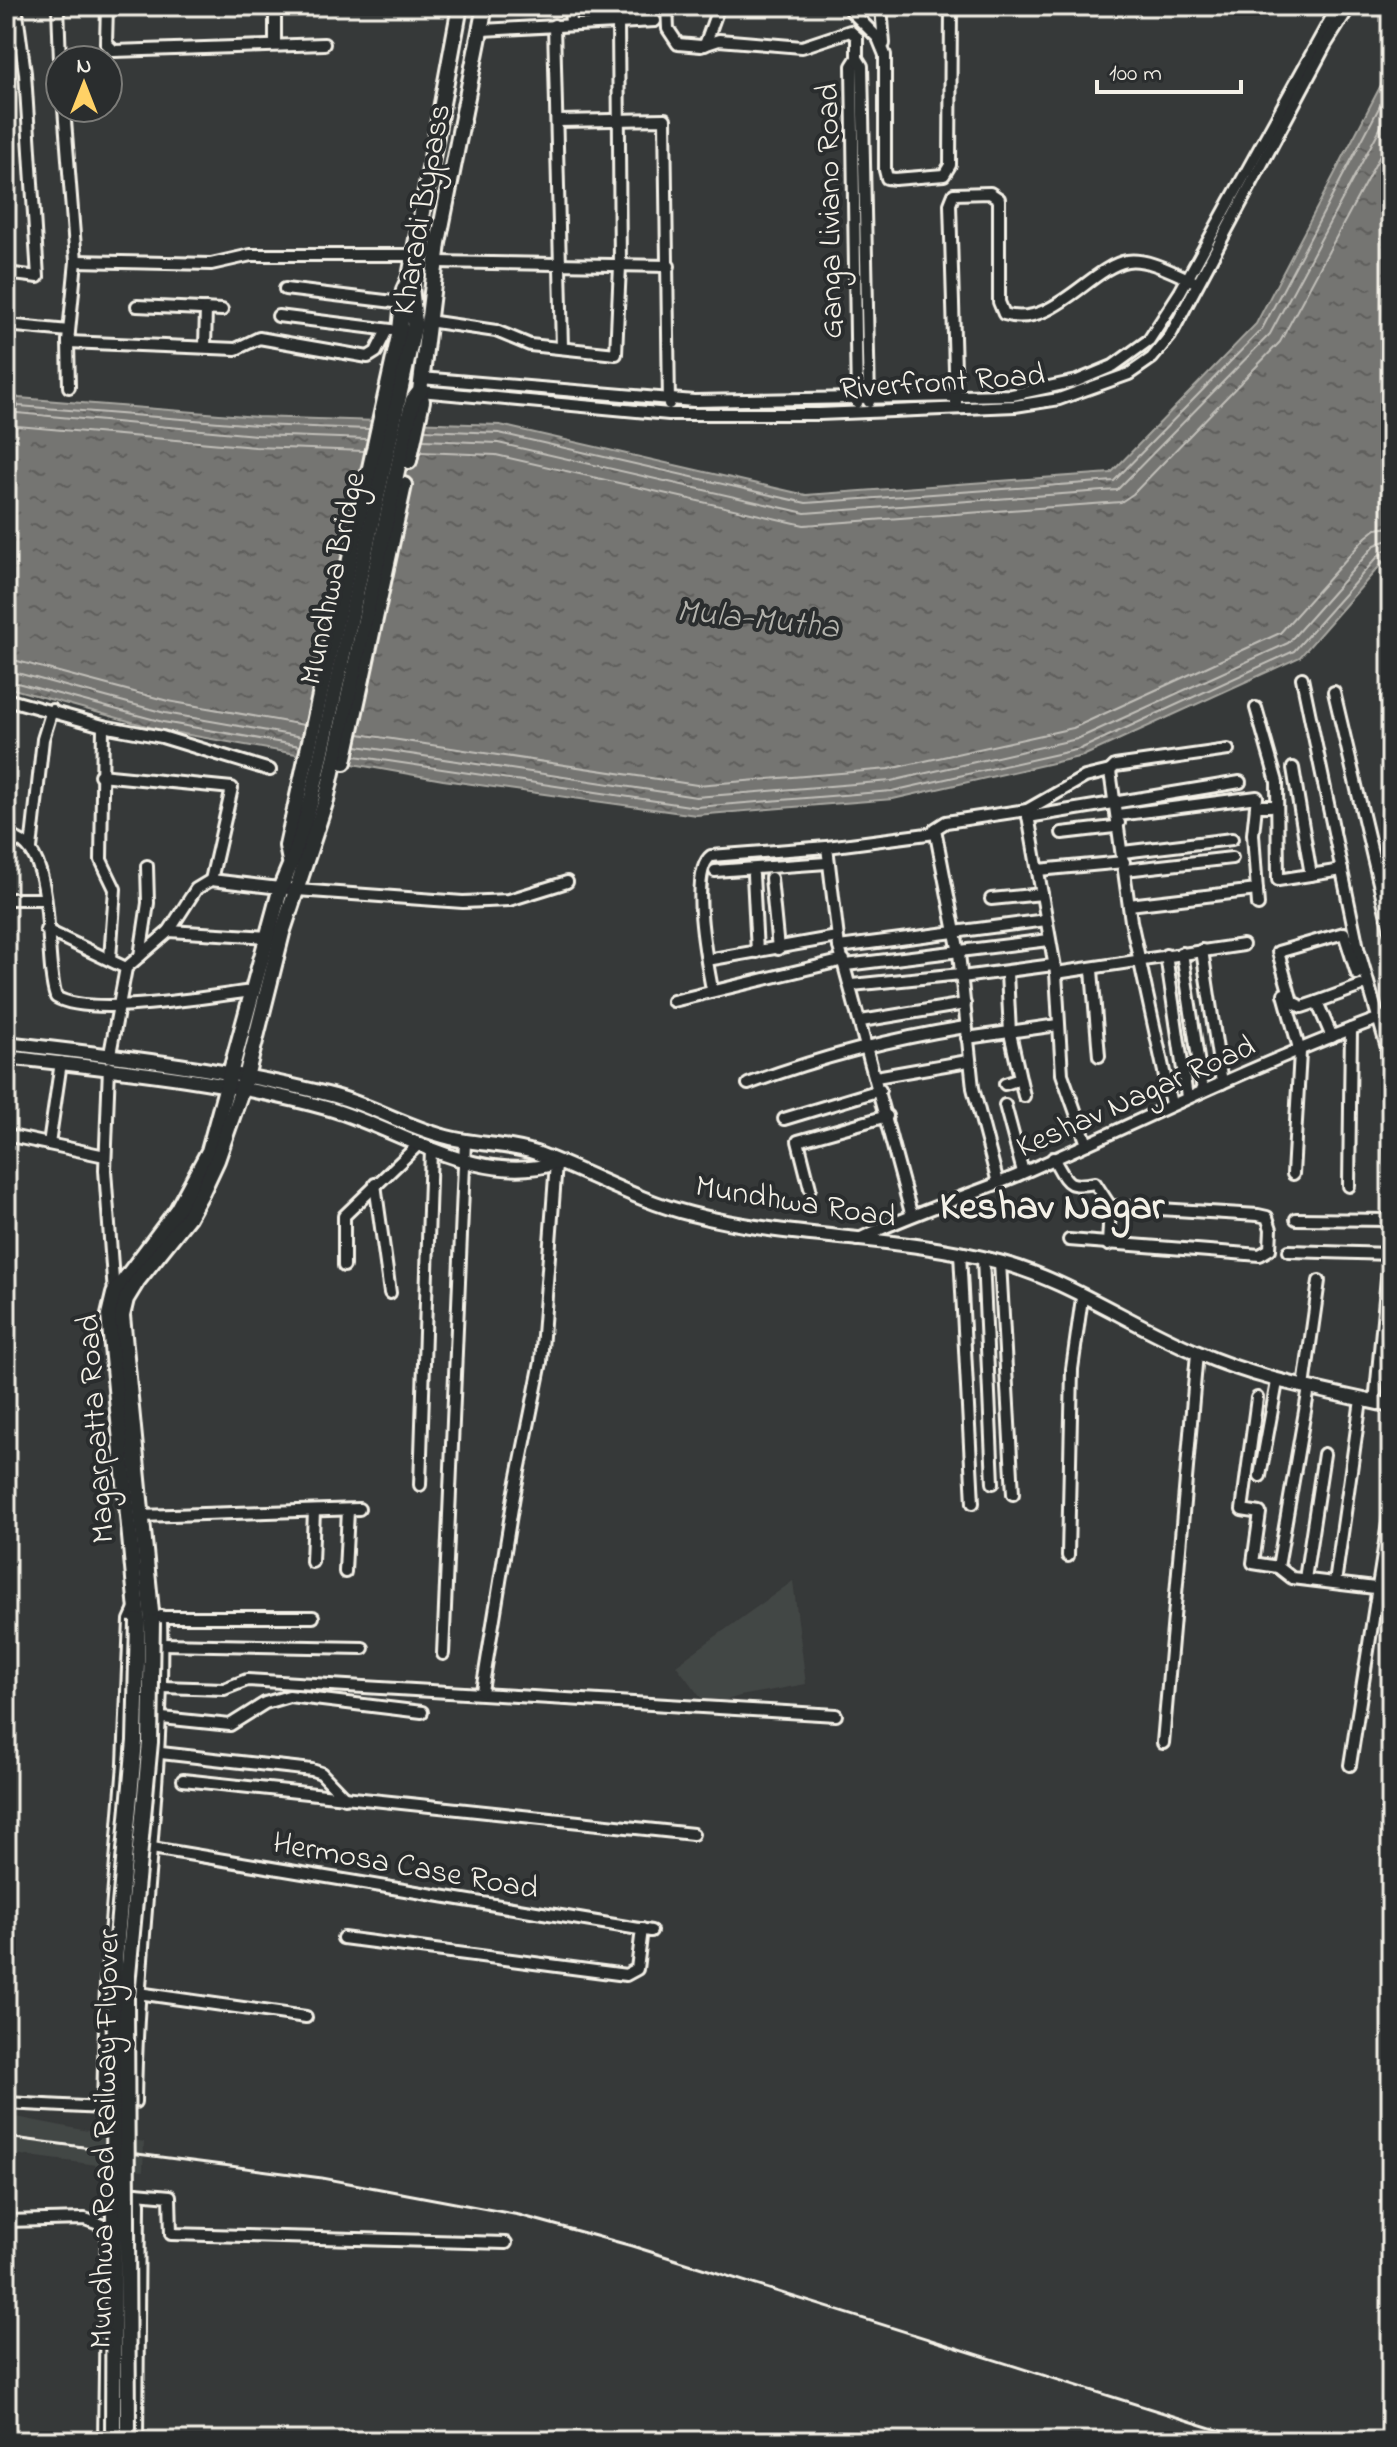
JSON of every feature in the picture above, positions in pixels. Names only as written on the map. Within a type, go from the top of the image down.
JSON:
[{"type":"highway","name":"Kharadi Bypass","points":[[404,371],[415,323],[410,277],[460,6]]},
{"type":"highway","name":"Kharadi Bypass","points":[[318,798],[413,420],[422,401],[420,385],[428,321],[482,30],[482,7]]},
{"type":"highway","points":[[289,889],[290,861],[318,798],[393,331],[410,277]]},
{"type":"highway","name":"Mundhwa Bridge","points":[[318,798],[404,371]]},
{"type":"highway","name":"Magarpatta Road","points":[[148,1614],[108,1330],[114,1294],[191,1186],[237,1083],[253,991],[268,937],[289,889],[305,869],[318,798]]},
{"type":"highway","name":"Magarpatta Road","points":[[148,1614],[121,1330],[126,1299],[188,1217],[202,1192],[282,933],[289,889]]},
{"type":"highway","name":"Mundhwa Road Railway Flyover","points":[[113,2441],[115,1960],[148,1614]]},
{"type":"highway","name":"Mundhwa Road Railway Flyover","points":[[128,2441],[126,1996],[150,1742],[148,1614]]},
{"type":"main road","name":"Mundhwa Road","points":[[6,1043],[338,1097],[417,1129],[465,1142],[534,1152],[688,1214],[785,1232],[960,1253],[1000,1262],[1034,1273],[1197,1353],[1277,1382],[1391,1406]]},
{"type":"main road","name":"Mundhwa Road","points":[[6,1057],[61,1062],[110,1061]]},
{"type":"main road","name":"Mundhwa Road","points":[[237,1083],[330,1109],[464,1161],[536,1169],[556,1163]]},
{"type":"street","points":[[6,273],[38,277],[25,73],[16,6]]},
{"type":"street","points":[[58,6],[59,44]]},
{"type":"street","points":[[107,6],[106,43],[114,51],[324,44]]},
{"type":"street","points":[[275,6],[275,44]]},
{"type":"street","points":[[570,6],[571,24]]},
{"type":"street","name":"Ganga Liviano Road","points":[[667,6],[668,29],[678,44],[705,45],[719,40],[802,47],[850,31]]},
{"type":"street","points":[[705,45],[719,6]]},
{"type":"street","points":[[881,6],[887,178],[944,175],[951,158],[951,6]]},
{"type":"street","name":"Riverfront Road","points":[[420,385],[669,414],[870,412],[1043,390],[1113,366],[1149,340],[1242,188],[1314,55],[1346,6]]},
{"type":"street","points":[[851,9],[878,38],[885,55]]},
{"type":"street","name":"Ganga Liviano Road","points":[[850,31],[851,9]]},
{"type":"street","points":[[482,30],[655,21]]},
{"type":"street","points":[[428,321],[496,331],[530,345],[616,354],[620,266],[618,23]]},
{"type":"street","points":[[554,25],[563,265],[562,348]]},
{"type":"street","name":"Ganga Liviano Road","points":[[850,31],[857,37],[857,58],[862,66],[857,412]]},
{"type":"street","points":[[559,121],[665,119],[669,414]]},
{"type":"street","points":[[65,124],[76,261],[69,336],[69,387]]},
{"type":"street","name":"Ganga Liviano Road","points":[[859,173],[870,412]]},
{"type":"street","name":"Riverfront Road","points":[[420,385],[669,401],[857,398],[956,403],[1059,399],[1129,374],[1152,358],[1170,336],[1198,284],[1242,188]]},
{"type":"street","points":[[956,403],[950,204],[954,194],[990,193],[999,199],[999,302],[1004,314],[1019,316],[1049,308],[1124,262],[1142,262],[1198,284]]},
{"type":"street","points":[[76,261],[211,264],[251,255],[414,255]]},
{"type":"street","points":[[437,262],[669,266]]},
{"type":"street","points":[[285,289],[402,303]]},
{"type":"street","points":[[137,306],[222,310]]},
{"type":"street","points":[[205,347],[206,309]]},
{"type":"street","points":[[278,316],[393,331]]},
{"type":"street","points":[[6,325],[69,336],[205,347],[241,348],[259,338],[368,357],[393,331]]},
{"type":"street","points":[[1302,678],[1358,948],[1387,1048],[1391,1164]]},
{"type":"street","points":[[1334,692],[1391,934]]},
{"type":"street","points":[[6,699],[103,726],[162,737],[270,770]]},
{"type":"street","points":[[1387,699],[1391,716]]},
{"type":"street","points":[[1256,708],[1277,782],[1276,875],[1281,881],[1342,870]]},
{"type":"street","points":[[31,849],[43,739],[52,710]]},
{"type":"street","points":[[103,726],[101,860],[115,889],[110,959]]},
{"type":"street","points":[[1027,813],[1085,777],[1110,771],[1115,766],[1228,750]]},
{"type":"street","points":[[1293,768],[1311,875]]},
{"type":"street","points":[[1110,771],[1139,961],[1171,1104]]},
{"type":"street","points":[[100,775],[232,788],[211,880]]},
{"type":"street","points":[[998,1183],[968,1061],[959,953],[935,833],[940,824],[1186,792],[1240,782]]},
{"type":"street","points":[[1186,792],[1188,807]]},
{"type":"street","points":[[1118,819],[1257,797],[1253,834],[1258,905]]},
{"type":"street","points":[[1256,806],[1271,806]]},
{"type":"street","points":[[1027,813],[1055,969],[1062,1074],[1087,1144]]},
{"type":"street","points":[[1062,833],[1114,827],[1118,819]]},
{"type":"street","points":[[712,989],[700,878],[706,860],[717,853],[827,847],[935,833]]},
{"type":"street","points":[[6,837],[22,840],[31,849],[43,873],[48,970],[56,997],[79,1006],[118,1006],[253,991]]},
{"type":"street","points":[[1124,861],[1232,839]]},
{"type":"street","points":[[827,847],[838,942],[911,1213]]},
{"type":"street","points":[[1038,870],[1124,861],[1232,858]]},
{"type":"street","points":[[715,871],[827,863]]},
{"type":"street","points":[[140,956],[148,903],[147,866]]},
{"type":"street","points":[[753,875],[757,952]]},
{"type":"street","points":[[771,878],[778,949]]},
{"type":"street","points":[[114,1294],[105,1156],[110,1061],[118,1006],[126,968],[169,931],[196,889],[211,880],[463,902],[509,900],[567,882]]},
{"type":"street","points":[[1129,905],[1257,890]]},
{"type":"street","points":[[991,899],[1042,894]]},
{"type":"street","points":[[6,899],[45,899]]},
{"type":"street","points":[[707,960],[778,949],[1046,920]]},
{"type":"street","points":[[46,930],[126,968]]},
{"type":"street","points":[[169,931],[268,937]]},
{"type":"street","points":[[1357,974],[1344,933],[1278,952],[1292,1002],[1302,1007],[1361,986]]},
{"type":"street","points":[[673,1001],[712,989],[845,963],[959,953],[1049,940]]},
{"type":"street","points":[[852,985],[1055,969],[1092,970],[1166,955],[1243,945]]},
{"type":"street","points":[[1202,950],[1222,1083]]},
{"type":"street","points":[[1182,953],[1203,1091]]},
{"type":"street","points":[[1166,955],[1187,1097]]},
{"type":"street","points":[[1092,970],[1099,1056]]},
{"type":"street","points":[[1007,973],[1010,1033],[1024,1096]]},
{"type":"street","points":[[1283,992],[1300,1052],[1293,1174]]},
{"type":"street","points":[[1317,1002],[1332,1037]]},
{"type":"street","points":[[861,1021],[965,1004]]},
{"type":"street","name":"Keshav Nagar Road","points":[[856,1240],[911,1213],[998,1183],[1187,1097],[1391,1014]]},
{"type":"street","points":[[748,1084],[867,1045],[966,1032],[1010,1033],[1058,1025]]},
{"type":"street","points":[[1349,1186],[1351,1029]]},
{"type":"street","points":[[876,1077],[968,1061]]},
{"type":"street","points":[[49,1144],[61,1062]]},
{"type":"street","points":[[1005,1084],[1020,1079]]},
{"type":"street","points":[[784,1119],[880,1090]]},
{"type":"street","points":[[1005,1105],[1023,1172]]},
{"type":"street","points":[[810,1188],[798,1141],[887,1116]]},
{"type":"street","points":[[6,1135],[105,1156]]},
{"type":"street","points":[[443,1654],[465,1142]]},
{"type":"street","points":[[344,1266],[344,1216],[375,1184],[425,1146]]},
{"type":"street","points":[[420,1485],[425,1146]]},
{"type":"street","points":[[1053,1158],[1068,1183],[1075,1187],[1095,1183],[1110,1206],[1108,1245]]},
{"type":"street","points":[[482,1691],[514,1496],[541,1362],[556,1163]]},
{"type":"street","points":[[375,1184],[390,1293]]},
{"type":"street","points":[[1069,1240],[1260,1255],[1270,1249],[1271,1229],[1267,1217],[1110,1206]]},
{"type":"street","points":[[1296,1219],[1391,1220]]},
{"type":"street","points":[[1375,1403],[1391,1236]]},
{"type":"street","points":[[1289,1251],[1391,1254]]},
{"type":"street","points":[[960,1253],[973,1503]]},
{"type":"street","points":[[983,1258],[993,1483]]},
{"type":"street","points":[[1000,1262],[1013,1494]]},
{"type":"street","points":[[1319,1281],[1278,1567],[1283,1574],[1305,1579],[1375,1588]]},
{"type":"street","points":[[1068,1556],[1072,1369],[1082,1298]]},
{"type":"street","points":[[1163,1743],[1197,1353]]},
{"type":"street","points":[[1260,1476],[1277,1382]]},
{"type":"street","points":[[1257,1398],[1242,1510],[1260,1513],[1253,1563],[1278,1567]]},
{"type":"street","points":[[1335,1583],[1361,1400]]},
{"type":"street","points":[[1305,1579],[1324,1454]]},
{"type":"street","points":[[1350,1765],[1375,1588],[1391,1506]]},
{"type":"street","points":[[141,1516],[354,1509],[345,1572]]},
{"type":"street","points":[[312,1562],[314,1511]]},
{"type":"street","points":[[135,2102],[138,1993],[162,1718],[162,1644],[148,1614]]},
{"type":"street","points":[[6,2103],[103,2108],[106,1984],[121,1804],[130,1620],[148,1614],[313,1617]]},
{"type":"street","points":[[162,1644],[363,1648]]},
{"type":"street","points":[[162,1687],[224,1689],[247,1680],[482,1691],[836,1715]]},
{"type":"street","points":[[162,1718],[230,1725],[265,1703],[289,1696],[422,1712]]},
{"type":"street","points":[[161,1753],[312,1770],[321,1773],[345,1798]]},
{"type":"street","points":[[183,1780],[693,1834]]},
{"type":"street","points":[[121,1804],[156,1807]]},
{"type":"street","name":"Hermosa Case Road","points":[[152,1848],[646,1930],[637,1969],[626,1975],[343,1938]]},
{"type":"street","points":[[138,1993],[306,2017]]},
{"type":"street","points":[[104,2441],[109,2193],[170,2196],[171,2234],[506,2243]]},
{"type":"street","points":[[136,2193],[140,2218],[137,2441]]},
{"type":"street","points":[[6,2221],[85,2219],[107,2227]]},
{"type":"street","points":[[105,2380],[137,2380]]},
{"type":"shaded area","points":[[793,1581],[806,1684],[740,1696],[707,1706],[676,1665]]},
{"type":"shaded area","points":[[6,2115],[144,2142],[143,2171],[6,2153]]},
{"type":"water","name":"Mula-Mutha","points":[[1391,66],[1391,553],[1300,657],[1083,756],[893,799],[696,815],[443,780],[161,730],[6,687],[6,393],[19,398],[257,417],[500,425],[806,495],[1111,473],[1256,324]]},
{"type":"railway","points":[[6,2137],[322,2178],[519,2215],[632,2246],[1253,2441]]},
{"type":"district","name":"Keshav Nagar","points":[[1052,1204]]}]
